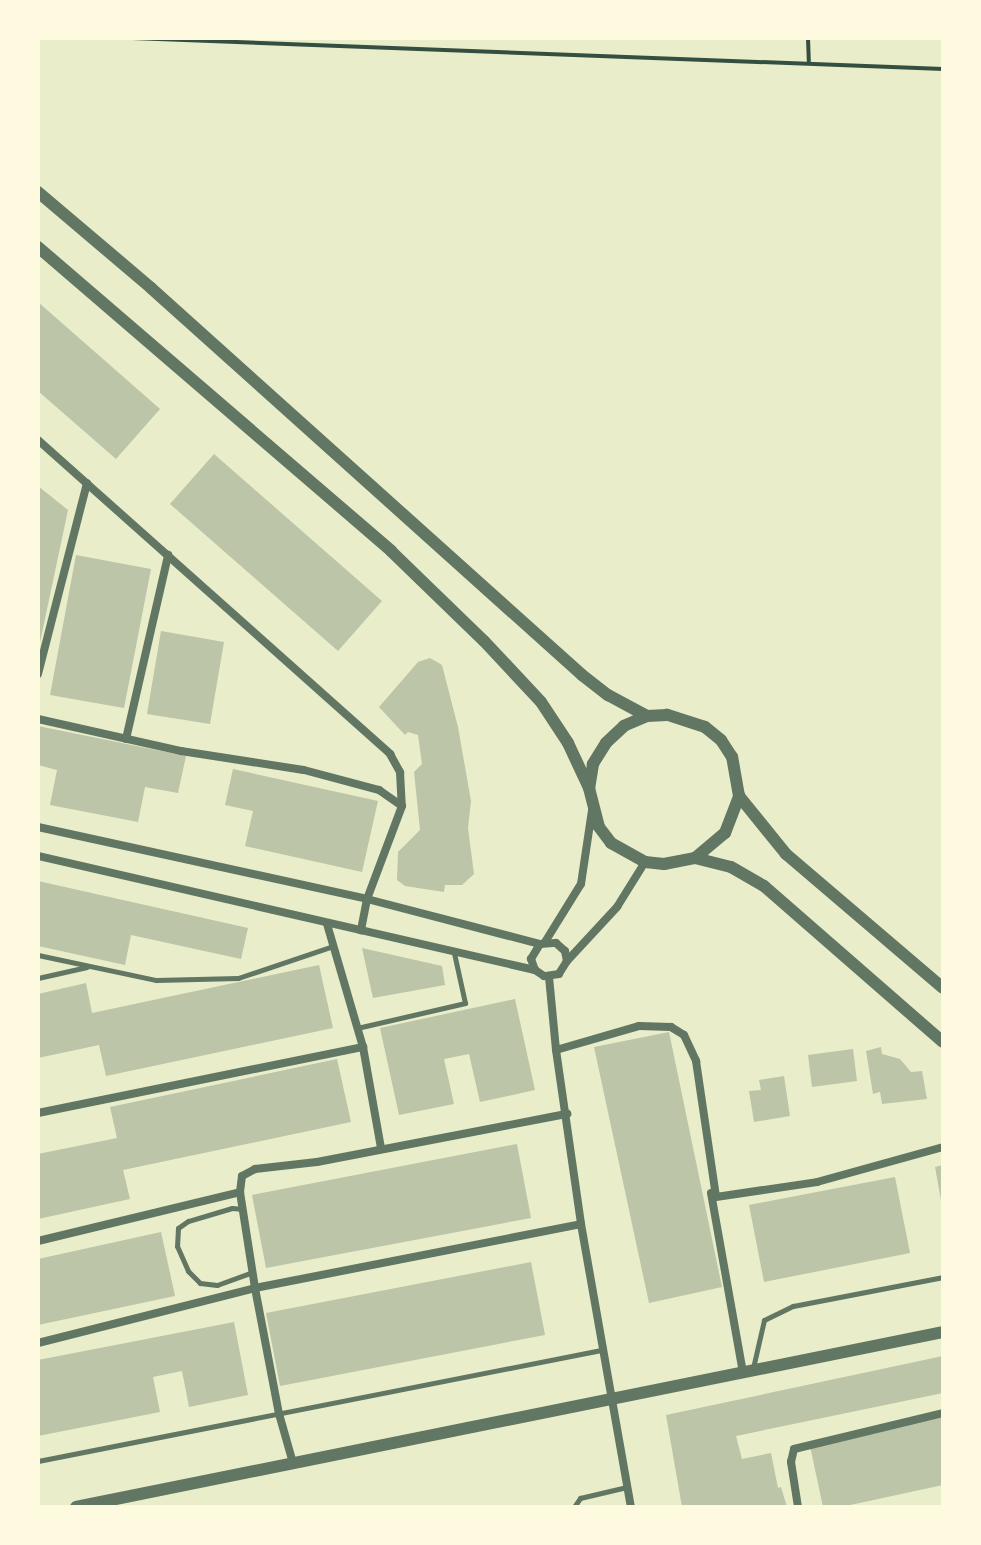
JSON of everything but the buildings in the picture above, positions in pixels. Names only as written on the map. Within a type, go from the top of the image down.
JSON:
[{"type":"street","points":[[38,192],[151,288],[582,675],[608,695],[647,716]]},
{"type":"street","points":[[38,247],[391,551],[484,641],[541,702],[568,743],[589,788],[592,809],[581,884],[531,959],[535,970]]},
{"type":"street","points":[[38,440],[390,754],[400,772],[402,806],[367,899],[361,930]]},
{"type":"street","points":[[38,674],[87,483]]},
{"type":"street","points":[[126,739],[168,555]]},
{"type":"street","points":[[589,788],[593,764],[606,743],[624,726],[647,716],[687,718],[721,740],[732,757],[739,796],[786,854],[943,988]]},
{"type":"street","points":[[38,719],[126,739],[304,770],[379,790],[402,806]]},
{"type":"street","points":[[695,858],[725,833],[739,796]]},
{"type":"street","points":[[592,809],[611,843],[645,862],[664,864],[695,858],[731,867],[764,886],[943,1042]]},
{"type":"street","points":[[38,827],[367,899],[561,946],[567,961]]},
{"type":"street","points":[[38,856],[535,970],[549,977],[559,974],[567,961],[617,907],[645,862]]},
{"type":"street","points":[[327,924],[363,1047],[381,1148]]},
{"type":"street","points":[[549,977],[556,1050],[581,1224],[631,1507]]},
{"type":"street","points":[[556,1050],[623,1029],[651,1025],[671,1027],[684,1035],[696,1061],[716,1197]]},
{"type":"street","points":[[38,1113],[363,1047]]},
{"type":"street","points":[[293,1463],[279,1414],[252,1272],[240,1192],[245,1171],[567,1114]]},
{"type":"street","points":[[716,1197],[817,1182],[943,1147]]},
{"type":"street","points":[[38,1241],[240,1192]]},
{"type":"street","points":[[716,1197],[711,1192],[748,1371]]},
{"type":"street","points":[[38,1343],[255,1288],[581,1224]]},
{"type":"street","points":[[76,1507],[943,1332]]},
{"type":"street","points":[[798,1507],[791,1462],[794,1449],[943,1413]]},
{"type":"lane","points":[[38,955],[156,980],[238,978],[334,946]]},
{"type":"lane","points":[[357,1028],[465,1003],[454,952]]},
{"type":"lane","points":[[38,978],[92,966]]},
{"type":"lane","points":[[243,1209],[232,1208],[188,1221],[178,1228],[177,1246],[188,1271],[200,1283],[217,1285],[252,1272]]},
{"type":"lane","points":[[748,1371],[764,1320],[773,1315],[793,1306],[860,1291],[943,1277]]},
{"type":"lane","points":[[38,1461],[601,1350]]},
{"type":"lane","points":[[574,1507],[580,1498],[627,1487]]},
{"type":"path","points":[[132,38],[809,61],[943,69]]},
{"type":"path","points":[[808,38],[809,61]]}]
